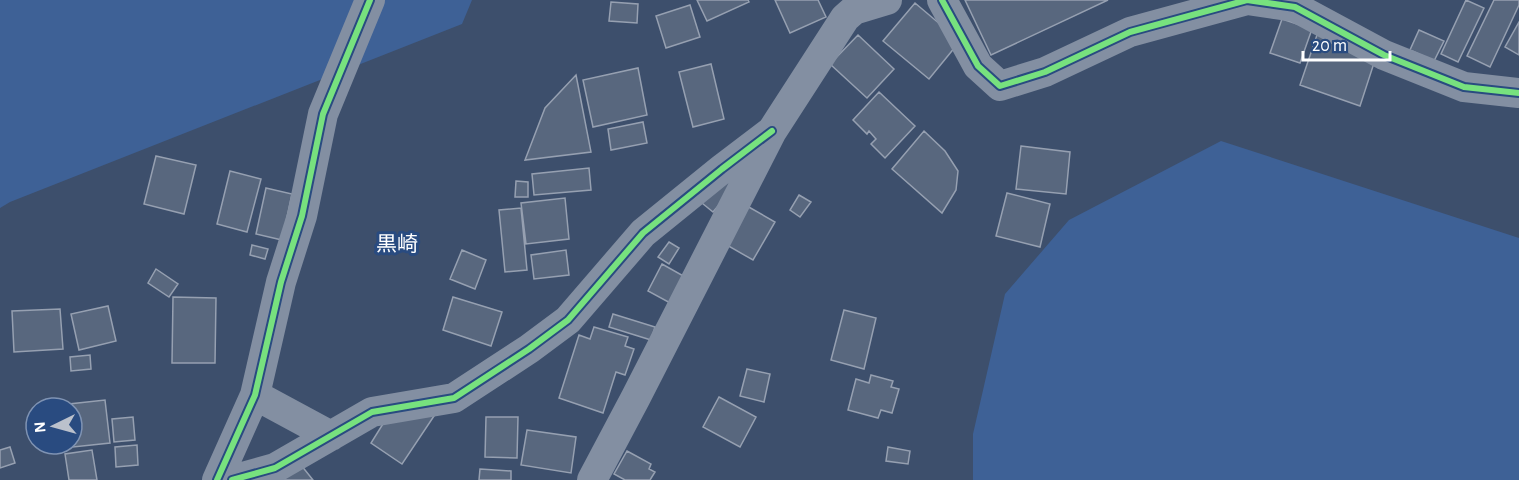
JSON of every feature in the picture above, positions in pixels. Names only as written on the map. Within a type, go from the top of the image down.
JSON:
[{"type":"street","points":[[217,480],[255,395],[281,282],[302,216],[323,114],[370,0]]},
{"type":"street","points":[[592,480],[772,131],[845,18],[848,5],[887,0]]},
{"type":"street","points":[[942,0],[978,66],[1000,86],[1045,72],[1130,32],[1247,0],[1295,6],[1384,55],[1464,87],[1519,93]]},
{"type":"street","points":[[232,480],[275,468],[372,412],[454,398],[529,349],[568,320],[643,233],[772,131]]},
{"type":"street","points":[[255,395],[331,436]]},
{"type":"shaded area","points":[[0,0],[472,0],[462,24],[10,202],[0,208]]},
{"type":"shaded area","points":[[1221,141],[1519,238],[1519,480],[973,480],[973,434],[1005,294],[1069,220]]},
{"type":"building","points":[[697,0],[748,0],[749,2],[707,21]]},
{"type":"building","points":[[775,0],[818,0],[826,17],[790,33]]},
{"type":"building","points":[[965,0],[1108,0],[991,55]]},
{"type":"building","points":[[1466,0],[1484,8],[1458,62],[1441,54]]},
{"type":"building","points":[[1494,0],[1519,0],[1519,5],[1490,67],[1467,56]]},
{"type":"building","points":[[611,2],[638,4],[637,23],[609,21]]},
{"type":"building","points":[[915,3],[960,41],[929,79],[883,41]]},
{"type":"building","points":[[690,5],[700,37],[666,48],[656,16]]},
{"type":"building","points":[[1282,19],[1312,29],[1300,63],[1270,53]]},
{"type":"building","points":[[1519,22],[1519,55],[1505,47]]},
{"type":"building","points":[[1419,30],[1444,41],[1434,61],[1410,50]]},
{"type":"building","points":[[1318,32],[1375,60],[1360,106],[1300,85]]},
{"type":"building","points":[[858,35],[894,69],[867,98],[830,64]]},
{"type":"building","points":[[711,64],[724,119],[693,127],[679,72]]},
{"type":"building","points":[[638,68],[647,115],[593,127],[583,80]]},
{"type":"building","points":[[576,75],[591,152],[525,160],[545,108]]},
{"type":"building","points":[[879,92],[915,126],[885,158],[871,144],[876,139],[869,131],[867,134],[853,120]]},
{"type":"building","points":[[643,122],[647,143],[611,150],[608,129]]},
{"type":"building","points":[[924,131],[945,151],[958,171],[956,190],[942,213],[892,169]]},
{"type":"building","points":[[1021,146],[1070,152],[1066,194],[1016,189]]},
{"type":"building","points":[[156,156],[196,165],[184,214],[144,204]]},
{"type":"building","points":[[589,168],[591,190],[534,195],[532,174]]},
{"type":"building","points":[[230,171],[261,179],[247,232],[217,224]]},
{"type":"building","points":[[719,173],[735,186],[713,212],[697,199]]},
{"type":"building","points":[[516,181],[528,182],[528,197],[515,197]]},
{"type":"building","points":[[266,188],[292,194],[282,240],[256,234]]},
{"type":"building","points":[[1007,193],[1050,204],[1040,247],[996,236]]},
{"type":"building","points":[[799,195],[811,202],[800,217],[790,210]]},
{"type":"building","points":[[565,198],[569,239],[526,244],[521,203]]},
{"type":"building","points":[[747,206],[775,222],[753,260],[725,244]]},
{"type":"building","points":[[521,208],[527,270],[505,272],[499,210]]},
{"type":"building","points":[[669,242],[679,248],[669,264],[658,257]]},
{"type":"building","points":[[252,245],[268,249],[265,259],[250,255]]},
{"type":"building","points":[[462,250],[486,260],[475,289],[450,279]]},
{"type":"building","points":[[566,250],[569,275],[534,279],[531,255]]},
{"type":"building","points":[[662,264],[687,278],[672,304],[648,291]]},
{"type":"building","points":[[156,269],[178,284],[169,297],[148,283]]},
{"type":"building","points":[[173,297],[216,298],[215,363],[172,363]]},
{"type":"building","points":[[453,297],[502,312],[491,346],[443,330]]},
{"type":"building","points":[[108,306],[116,341],[79,350],[71,314]]},
{"type":"building","points":[[60,309],[63,349],[14,352],[12,311]]},
{"type":"building","points":[[844,310],[876,318],[864,369],[831,360]]},
{"type":"building","points":[[613,314],[655,327],[651,340],[609,327]]},
{"type":"building","points":[[594,327],[628,337],[625,346],[634,349],[625,375],[616,372],[603,413],[559,398],[579,335],[590,339]]},
{"type":"building","points":[[90,355],[91,369],[71,371],[70,357]]},
{"type":"building","points":[[747,369],[770,374],[764,402],[740,396]]},
{"type":"building","points":[[871,375],[893,381],[891,387],[899,389],[892,413],[881,410],[878,418],[848,410],[856,379],[869,383]]},
{"type":"building","points":[[719,397],[756,417],[740,447],[703,427]]},
{"type":"building","points":[[105,400],[110,443],[84,446],[84,402]]},
{"type":"building","points":[[438,410],[402,464],[371,443],[386,419]]},
{"type":"building","points":[[133,417],[135,440],[114,442],[112,419]]},
{"type":"building","points":[[486,417],[518,417],[517,458],[485,457]]},
{"type":"building","points":[[527,430],[576,437],[571,473],[521,465]]},
{"type":"building","points":[[137,445],[138,465],[116,467],[115,447]]},
{"type":"building","points":[[10,447],[15,463],[0,468],[0,450]]},
{"type":"building","points":[[888,447],[910,451],[908,464],[886,461]]},
{"type":"building","points":[[92,450],[97,480],[69,480],[65,456],[84,456],[84,451]]},
{"type":"building","points":[[627,451],[651,464],[649,469],[655,472],[650,480],[625,480],[614,474]]},
{"type":"building","points":[[301,465],[313,480],[283,480]]},
{"type":"building","points":[[480,469],[511,471],[511,480],[479,480]]},
{"type":"cycle path","points":[[217,480],[255,395],[281,282],[302,216],[323,114],[370,0]]},
{"type":"cycle path","points":[[942,0],[978,66],[1000,86],[1045,72],[1130,32],[1247,0],[1295,7],[1384,55],[1464,87],[1519,93]]},
{"type":"cycle path","points":[[232,480],[275,468],[372,412],[454,398],[529,349],[568,320],[643,233],[772,131]]},
{"type":"district","name":"黒崎","points":[[397,244]]}]
